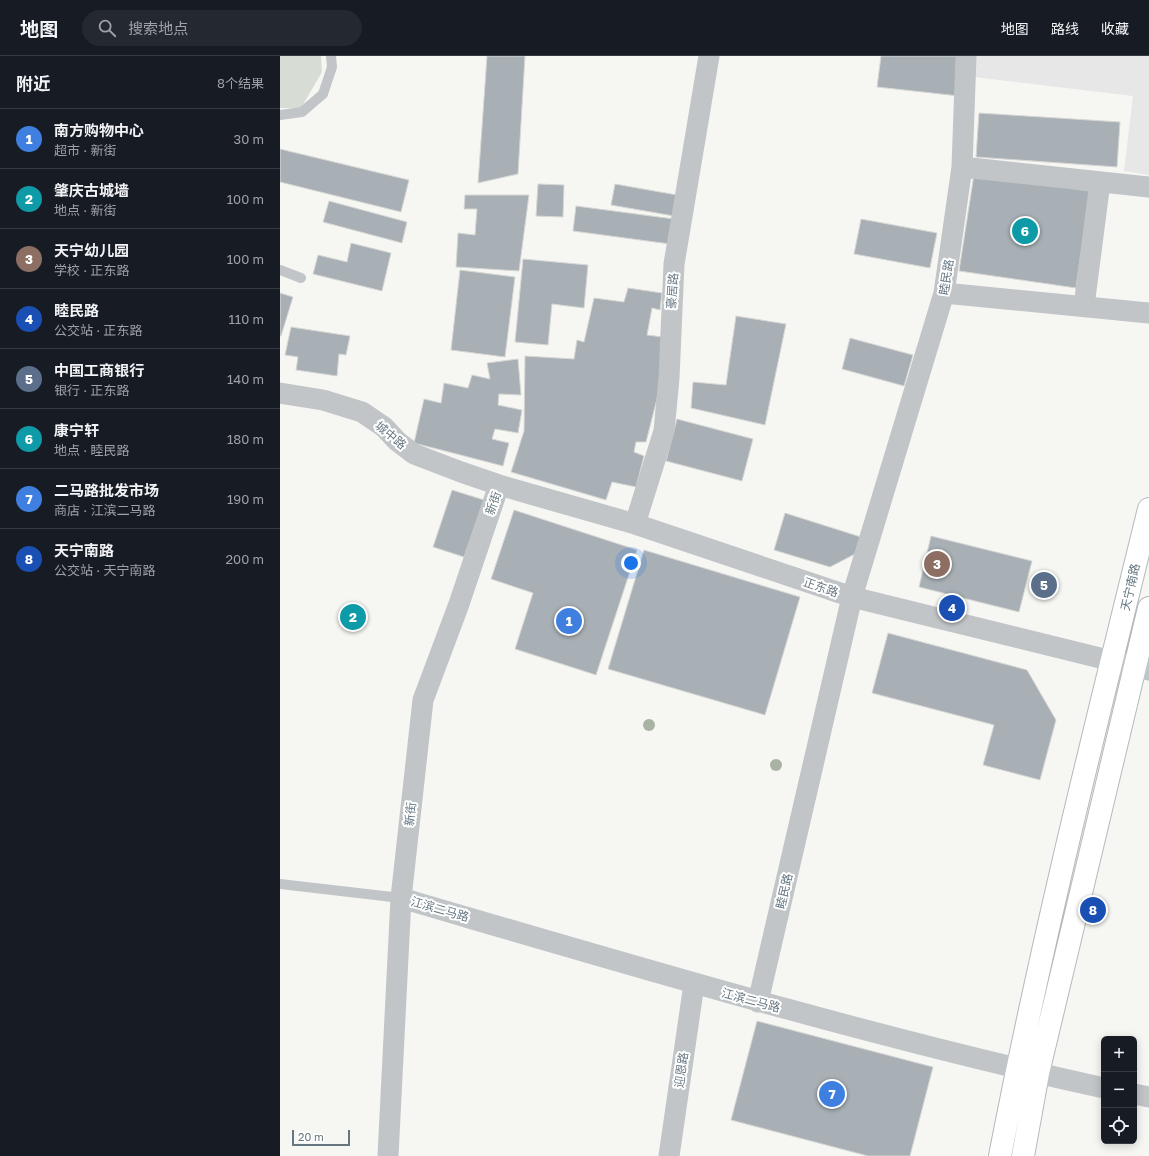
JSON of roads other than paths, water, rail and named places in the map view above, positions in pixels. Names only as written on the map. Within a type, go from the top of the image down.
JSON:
[{"type":"main road","name":"天宁南路","points":[[1000,1156],[1017,1068],[1072,824],[1112,661],[1143,556],[1149,509]]},
{"type":"main road","name":"天宁南路","points":[[1023,1156],[1038,1073],[1117,746],[1142,668],[1149,608]]},
{"type":"main road","points":[[1093,740],[1117,746]]},
{"type":"street","name":"豪居路","points":[[635,524],[664,431],[670,378],[674,264],[709,56]]},
{"type":"street","name":"睦民路","points":[[758,1002],[852,598],[944,294],[962,168],[966,56]]},
{"type":"street","points":[[962,168],[1149,187]]},
{"type":"street","points":[[1084,306],[1100,182]]},
{"type":"street","points":[[944,294],[1149,313]]},
{"type":"street","name":"城中路","points":[[280,393],[323,400],[362,412],[384,427],[397,441],[414,454],[499,485]]},
{"type":"street","name":"正东路","points":[[499,485],[635,524],[852,598],[1142,668]]},
{"type":"street","name":"新街","points":[[388,1156],[401,898],[422,700],[459,604],[499,485]]},
{"type":"street","name":"江滨二马路","points":[[401,898],[758,1002],[1017,1068],[1101,1087]]},
{"type":"street","name":"迎恩路","points":[[669,1156],[694,984]]},
{"type":"street","points":[[1137,1095],[1149,1097]]},
{"type":"lane","points":[[280,115],[302,112],[323,94],[332,67],[331,56]]},
{"type":"lane","points":[[280,270],[301,278]]},
{"type":"lane","points":[[280,884],[401,898]]},
{"type":"place","name":"康宁轩","points":[[1025,231]]},
{"type":"place","name":"天宁幼儿园","points":[[937,564]]},
{"type":"place","name":"中国工商银行","points":[[1044,585]]},
{"type":"place","name":"睦民路","points":[[952,608]]},
{"type":"place","name":"肇庆古城墙","points":[[353,617]]},
{"type":"place","name":"南方购物中心","points":[[569,621]]},
{"type":"place","name":"天宁南路","points":[[1093,910]]},
{"type":"place","name":"二马路批发市场","points":[[832,1094]]}]
